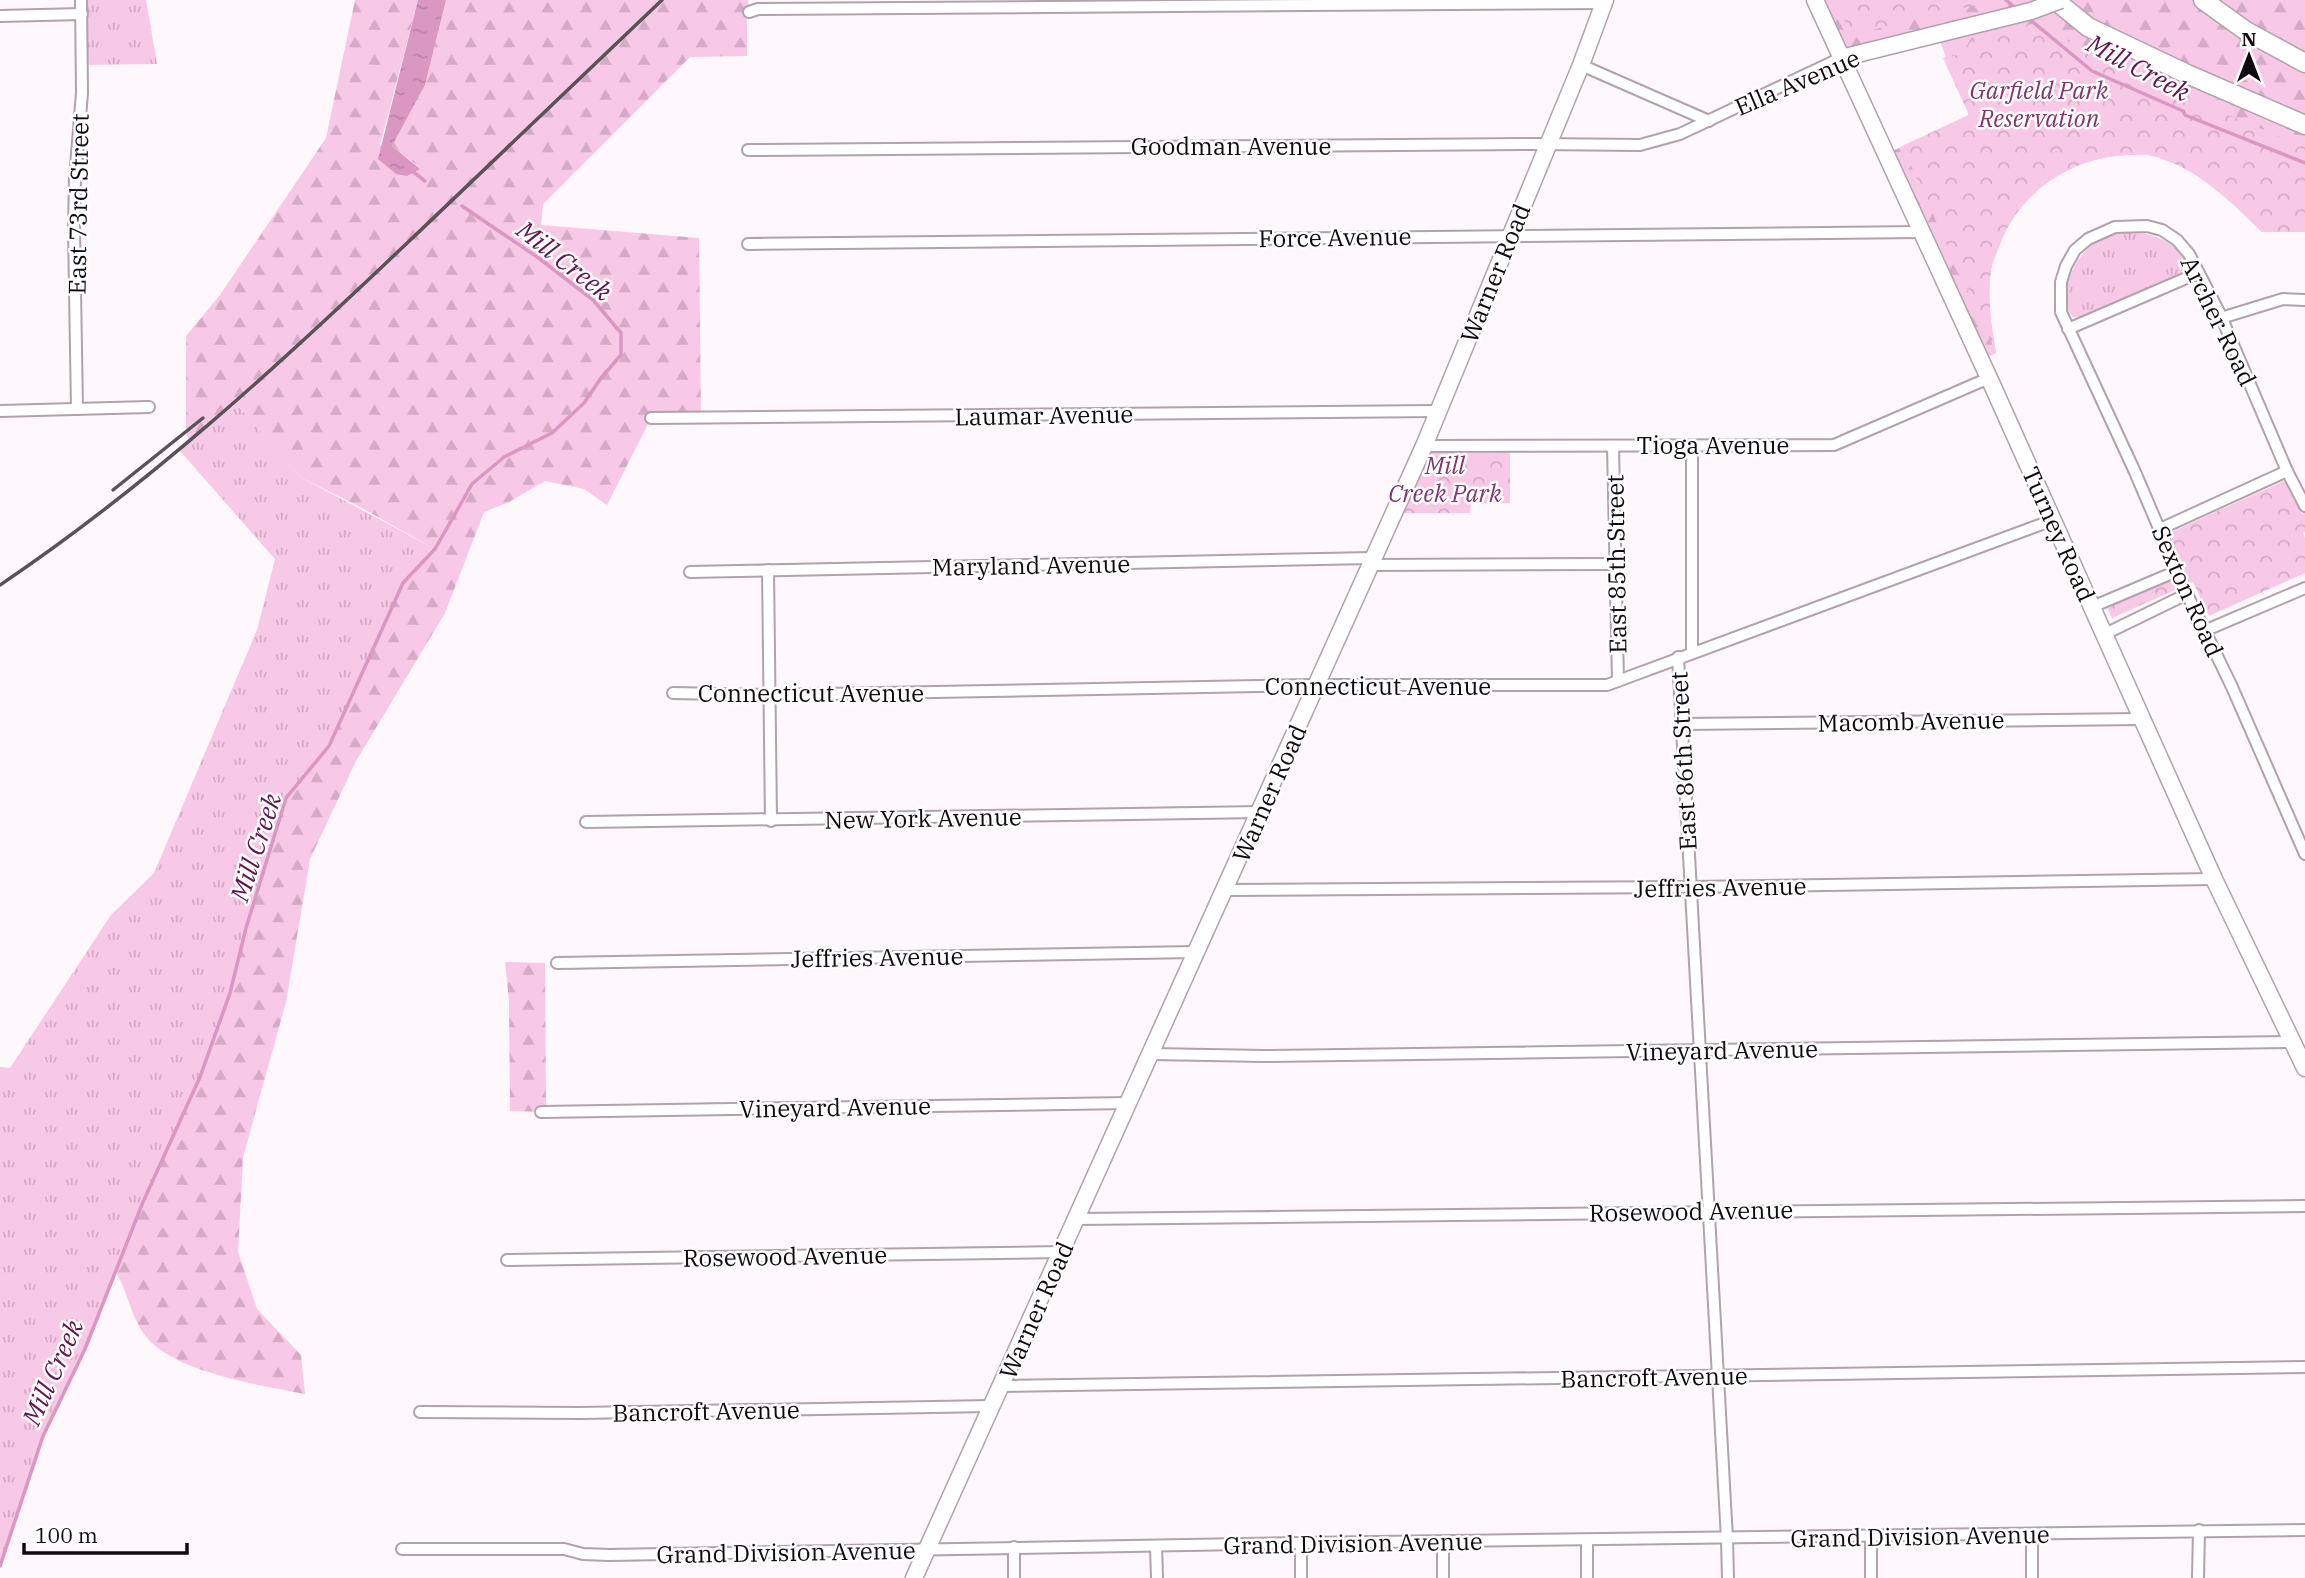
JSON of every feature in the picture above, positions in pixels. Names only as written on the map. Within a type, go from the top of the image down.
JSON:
[{"type":"main road","name":"Turney Road","points":[[1815,0],[1989,378],[2214,879],[2305,1068]]},
{"type":"main road","points":[[2055,0],[2088,27],[2305,125]]},
{"type":"main road","name":"Ella Avenue","points":[[1841,58],[2031,11],[2061,0]]},
{"type":"main road","points":[[2203,0],[2246,31],[2305,63]]},
{"type":"main road","name":"Warner Road","points":[[914,1578],[1424,446],[1605,2]]},
{"type":"street","name":"East 73rd Street","points":[[78,409],[75,191],[82,93],[81,0]]},
{"type":"street","points":[[749,12],[758,9],[1605,2]]},
{"type":"street","points":[[0,16],[82,14]]},
{"type":"street","name":"Ella Avenue","points":[[1581,65],[1709,121],[1841,58]]},
{"type":"street","name":"Goodman Avenue","points":[[748,150],[1640,145],[1680,134],[1709,121]]},
{"type":"street","name":"Archer Road","points":[[2068,329],[2061,312],[2061,282],[2075,250],[2100,232],[2131,225],[2162,230],[2177,240],[2221,318],[2287,471],[2305,506]]},
{"type":"street","name":"Force Avenue","points":[[748,244],[1921,232]]},
{"type":"street","points":[[2068,329],[2198,273]]},
{"type":"street","points":[[2221,318],[2283,299],[2305,300]]},
{"type":"street","name":"Sexton Road","points":[[2068,329],[2305,854]]},
{"type":"street","name":"Tioga Avenue","points":[[1424,446],[1834,445],[1989,378]]},
{"type":"street","points":[[0,411],[149,408]]},
{"type":"street","name":"Laumar Avenue","points":[[652,418],[1437,411]]},
{"type":"street","name":"East 85th Street","points":[[1613,446],[1618,681]]},
{"type":"street","name":"East 86th Street","points":[[1692,447],[1692,652]]},
{"type":"street","points":[[2160,529],[2287,471]]},
{"type":"street","name":"Connecticut Avenue","points":[[673,693],[769,695],[1318,685],[1607,685],[2053,520]]},
{"type":"street","name":"Maryland Avenue","points":[[690,572],[1371,562],[1616,564]]},
{"type":"street","points":[[768,570],[771,821]]},
{"type":"street","points":[[2092,607],[2177,571]]},
{"type":"street","points":[[2204,631],[2305,588]]},
{"type":"street","points":[[2105,634],[2187,594]]},
{"type":"street","name":"East 86th Street","points":[[1678,657],[1728,1578]]},
{"type":"street","name":"Macomb Avenue","points":[[1682,724],[2141,719]]},
{"type":"street","name":"New York Avenue","points":[[586,822],[1261,812]]},
{"type":"street","name":"Jeffries Avenue","points":[[1226,890],[1690,887],[2214,879]]},
{"type":"street","name":"Jeffries Avenue","points":[[557,962],[1196,951]]},
{"type":"street","name":"Vineyard Avenue","points":[[1151,1054],[1216,1057],[2293,1042]]},
{"type":"street","name":"Vineyard Avenue","points":[[541,1112],[1129,1103]]},
{"type":"street","name":"Rosewood Avenue","points":[[1077,1219],[2305,1206]]},
{"type":"street","name":"Rosewood Avenue","points":[[507,1260],[1062,1252]]},
{"type":"street","name":"Bancroft Avenue","points":[[1002,1386],[2305,1367]]},
{"type":"street","name":"Bancroft Avenue","points":[[420,1412],[579,1413],[991,1406]]},
{"type":"street","points":[[2198,1578],[2199,1530]]},
{"type":"street","name":"Grand Division Avenue","points":[[402,1549],[564,1549],[583,1554],[609,1555],[1301,1542],[2305,1530]]},
{"type":"street","points":[[1871,1535],[1871,1578]]},
{"type":"street","points":[[2032,1535],[2032,1578]]},
{"type":"street","points":[[1587,1540],[1587,1578]]},
{"type":"street","points":[[1301,1542],[1301,1578]]},
{"type":"street","points":[[1443,1542],[1443,1578]]},
{"type":"street","points":[[1156,1546],[1157,1578]]},
{"type":"street","points":[[1014,1547],[1014,1578]]},
{"type":"green space","points":[[81,0],[146,0],[157,64],[82,65]]},
{"type":"green space","points":[[355,0],[418,0],[380,145],[420,168],[392,146],[425,85],[446,0],[748,0],[749,12],[747,56],[690,57],[543,204],[541,225],[699,238],[701,418],[651,418],[607,505],[584,489],[545,481],[509,502],[484,512],[445,613],[356,761],[310,859],[286,1002],[243,1157],[238,1252],[257,1309],[301,1355],[305,1394],[241,1381],[193,1367],[172,1357],[154,1345],[142,1331],[116,1272],[143,1202],[200,1077],[230,993],[246,928],[286,798],[329,746],[403,583],[435,549],[302,478],[235,403],[190,442],[186,432],[186,336],[220,295],[326,138]]},
{"type":"green space","points":[[1815,0],[2305,0],[2305,232],[2262,232],[2211,186],[2166,160],[2139,155],[2107,157],[2087,162],[2050,180],[2021,208],[2009,225],[1991,269],[1990,311],[1996,353],[1981,360],[1886,154],[1969,115],[1937,34],[1841,58]]},
{"type":"green space","name":"Garfield Park Reservation","points":[[1835,0],[1997,0],[1851,35]]},
{"type":"green space","name":"Garfield Park Reservation","points":[[2040,22],[2114,67],[2305,147],[2305,232],[2262,232],[2211,186],[2166,160],[2139,155],[2107,157],[2087,162],[2050,180],[2021,208],[2009,225],[1991,269],[1990,311],[1996,353],[1902,146],[1969,115],[1943,58],[1962,54],[1974,38]]},
{"type":"green space","points":[[2130,232],[2154,236],[2169,243],[2185,261],[2182,272],[2085,317],[2073,317],[2068,309],[2066,289],[2080,258],[2101,239]]},
{"type":"green space","points":[[235,402],[302,478],[435,549],[403,583],[329,746],[286,798],[246,928],[230,993],[200,1077],[143,1202],[85,1349],[43,1436],[0,1566],[0,1067],[10,1068],[111,915],[154,873],[257,630],[275,559],[180,451]]},
{"type":"green space","name":"Mill Creek Park","points":[[1424,446],[1510,446],[1510,503],[1471,504],[1470,513],[1393,513]]},
{"type":"green space","points":[[2286,480],[2302,514],[2305,513],[2305,573],[2209,616],[2193,582],[2112,618],[2107,607],[2186,572],[2169,533]]},
{"type":"green space","points":[[505,962],[545,963],[546,1112],[510,1111],[509,1001]]},
{"type":"water","points":[[418,0],[446,0],[425,85],[392,146],[420,169],[407,176],[396,174],[378,159]]},
{"type":"waterway","name":"Mill Creek","points":[[2006,0],[2016,9]]},
{"type":"waterway","name":"Mill Creek","points":[[2028,18],[2092,71],[2183,111],[2185,115],[2305,163]]},
{"type":"waterway","name":"Mill Creek","points":[[412,171],[425,181]]},
{"type":"waterway","name":"Mill Creek","points":[[0,1566],[43,1436],[85,1349],[143,1202],[200,1077],[230,993],[246,928],[286,798],[329,746],[403,583],[435,549],[472,484],[504,457],[552,433],[584,403],[621,355],[621,333],[593,300],[540,259],[462,206]]},
{"type":"railway","points":[[0,585],[107,507],[210,424],[357,291],[662,0]]},
{"type":"railway","points":[[113,490],[203,418]]}]
